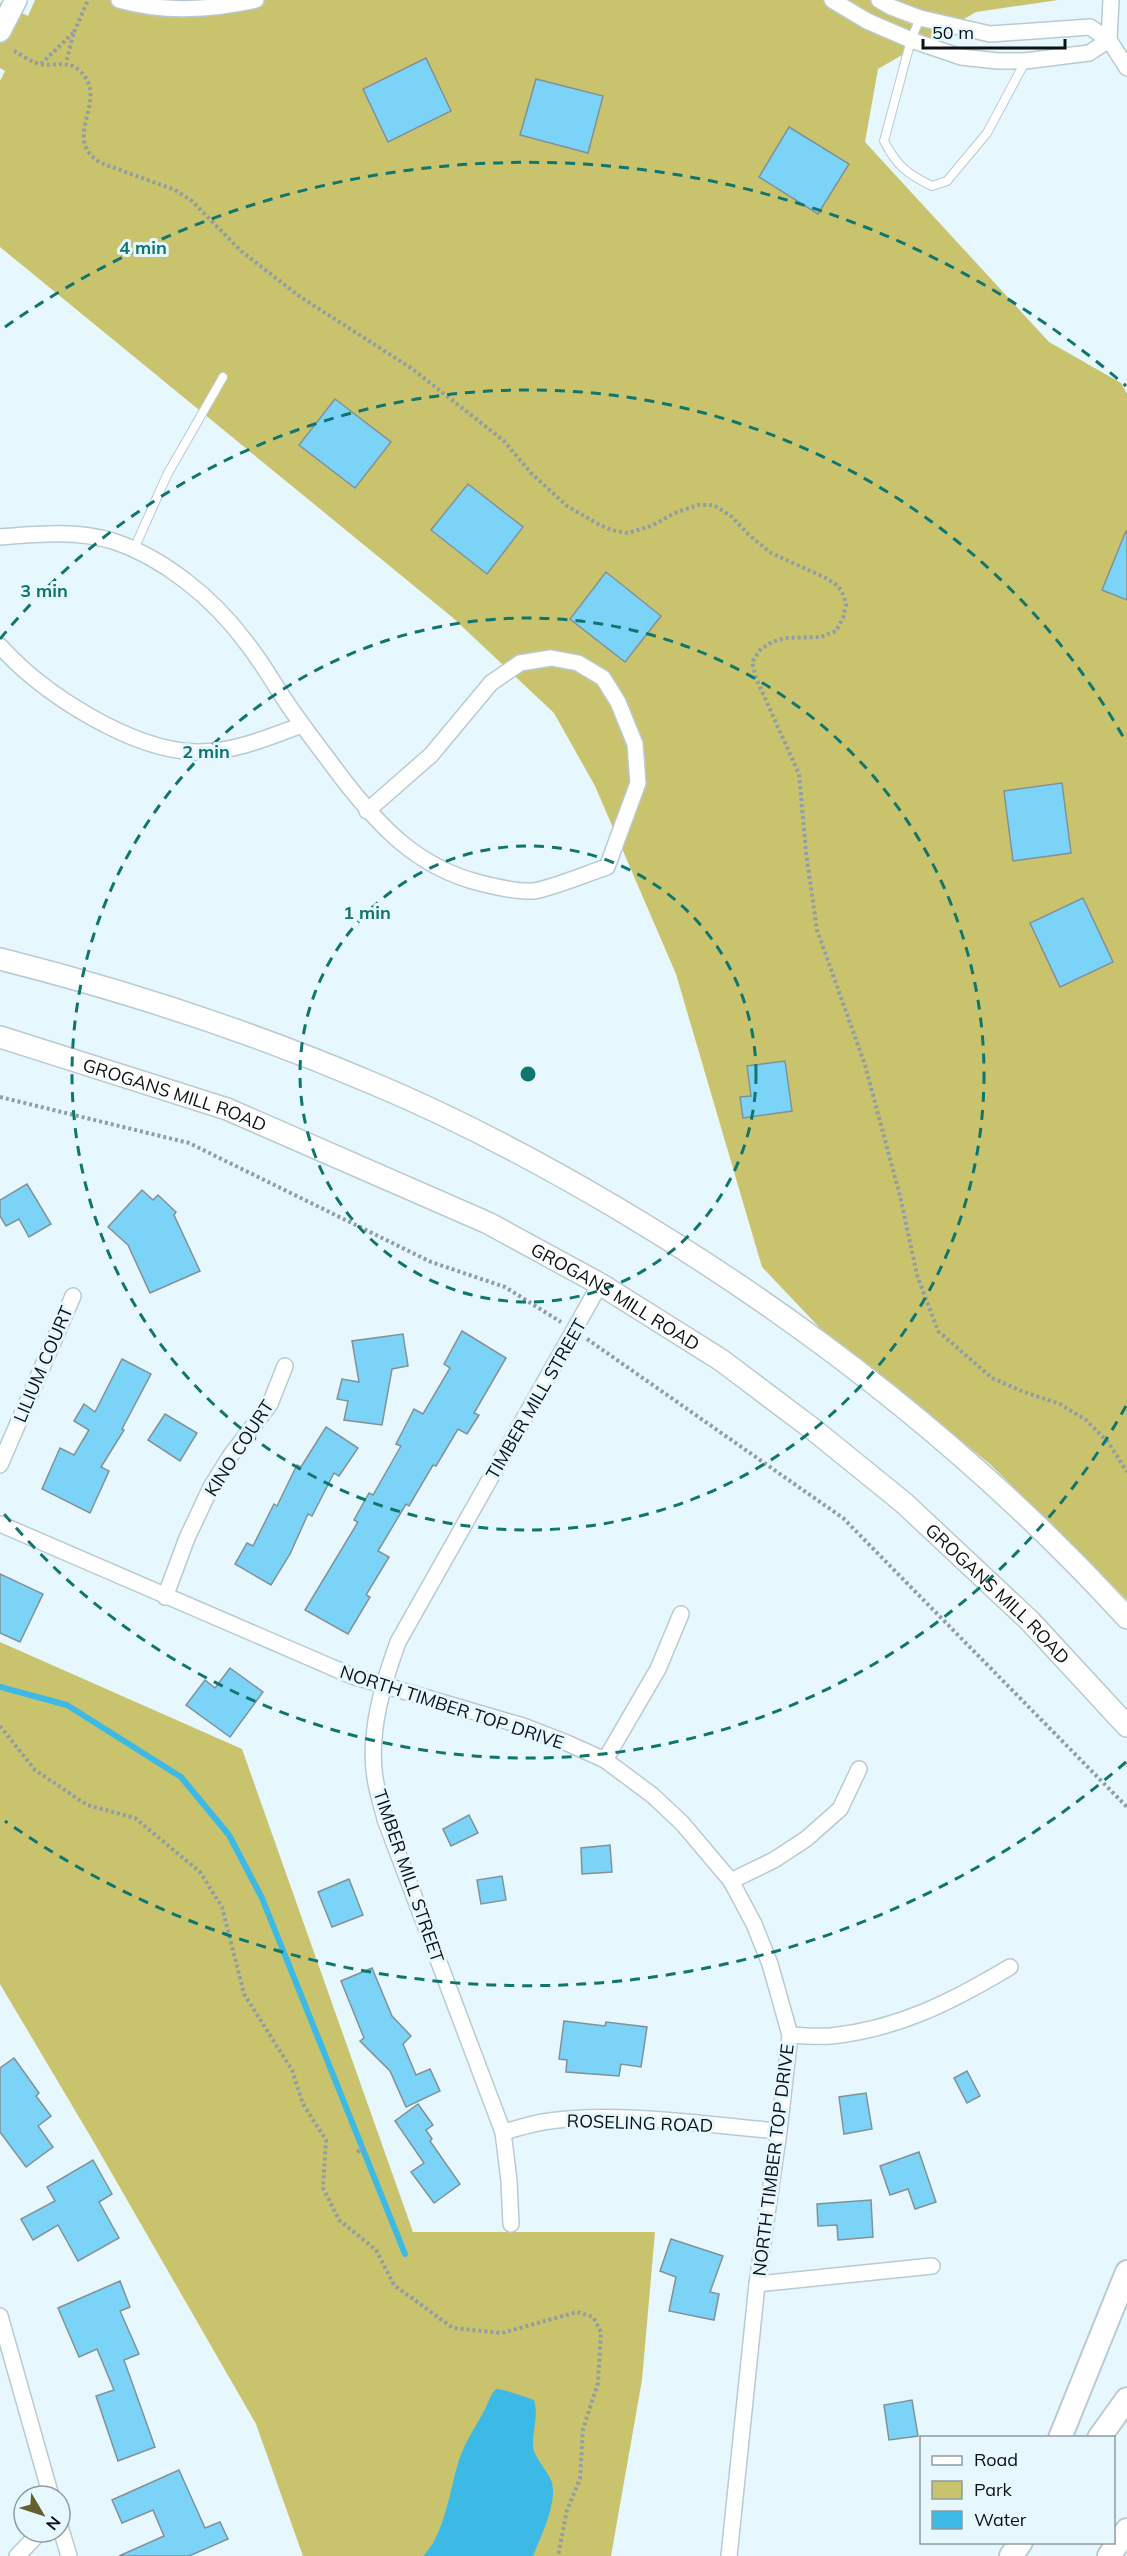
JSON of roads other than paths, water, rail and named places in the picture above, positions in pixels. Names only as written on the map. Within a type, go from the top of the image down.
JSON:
[{"type":"main road","points":[[0,31],[16,0]]},
{"type":"main road","points":[[0,959],[62,974],[209,1020],[297,1053],[412,1100],[571,1181],[694,1256],[768,1305],[867,1378],[961,1456],[1052,1538],[1127,1618]]},
{"type":"main road","name":"GROGANS MILL ROAD","points":[[0,1037],[227,1109],[488,1223],[600,1284],[721,1360],[814,1430],[904,1503],[1030,1621],[1127,1726]]},
{"type":"main road","points":[[1061,2436],[1127,2272]]},
{"type":"main road","points":[[1100,2436],[1127,2399]]},
{"type":"main road","points":[[1109,2556],[1127,2530]]},
{"type":"street","points":[[119,0],[147,8],[179,10],[227,6],[256,0]]},
{"type":"street","points":[[832,0],[867,21],[911,40],[961,57],[998,61],[1089,53],[1109,40]]},
{"type":"street","points":[[879,0],[920,18],[990,34],[1090,27],[1109,40],[1127,68]]},
{"type":"street","points":[[1109,40],[1111,0]]},
{"type":"street","points":[[0,537],[48,533],[84,535],[111,541],[134,549],[198,591],[225,617],[246,642],[302,725],[367,811],[408,849],[433,866],[458,878],[494,886],[534,891],[607,867],[638,783],[635,744],[618,702],[603,678],[578,663],[551,657],[520,663],[491,683],[431,755],[367,811]]},
{"type":"street","points":[[0,646],[18,666],[44,686],[123,733],[152,746],[198,752],[221,750],[252,743],[302,725]]},
{"type":"street","name":"TIMBER MILL STREET","points":[[511,2224],[509,2181],[502,2132],[385,1819],[375,1777],[375,1730],[382,1686],[398,1642],[600,1284]]},
{"type":"street","name":"LILIUM COURT","points":[[0,1465],[73,1296]]},
{"type":"street","name":"KINO COURT","points":[[165,1597],[187,1538],[211,1487],[231,1455],[270,1404],[285,1366]]},
{"type":"street","name":"NORTH TIMBER TOP DRIVE","points":[[0,1524],[352,1676],[523,1726],[605,1761],[652,1795],[682,1823],[731,1881],[754,1924],[770,1964],[790,2035],[757,2284],[729,2556]]},
{"type":"street","points":[[605,1761],[658,1669],[681,1614]]},
{"type":"street","points":[[731,1881],[774,1860],[806,1839],[840,1809],[859,1769]]},
{"type":"street","points":[[790,2035],[830,2036],[906,2020],[936,2009],[1010,1967]]},
{"type":"street","name":"ROSELING ROAD","points":[[502,2132],[543,2122],[579,2118],[654,2120],[779,2131]]},
{"type":"street","points":[[757,2284],[932,2266]]},
{"type":"street","points":[[0,2316],[48,2484]]},
{"type":"street","points":[[17,2556],[28,2544]]},
{"type":"lane","points":[[920,18],[911,40],[884,141],[894,160],[910,176],[932,186],[947,181],[987,133],[1025,60]]},
{"type":"lane","points":[[134,549],[167,475],[223,377]]},
{"type":"water","points":[[496,2389],[534,2400],[536,2418],[533,2447],[551,2480],[553,2498],[533,2556],[423,2556],[441,2526],[457,2467],[468,2439]]},
{"type":"waterway","points":[[0,1687],[67,1705],[181,1777],[229,1835],[262,1898],[405,2254]]}]
